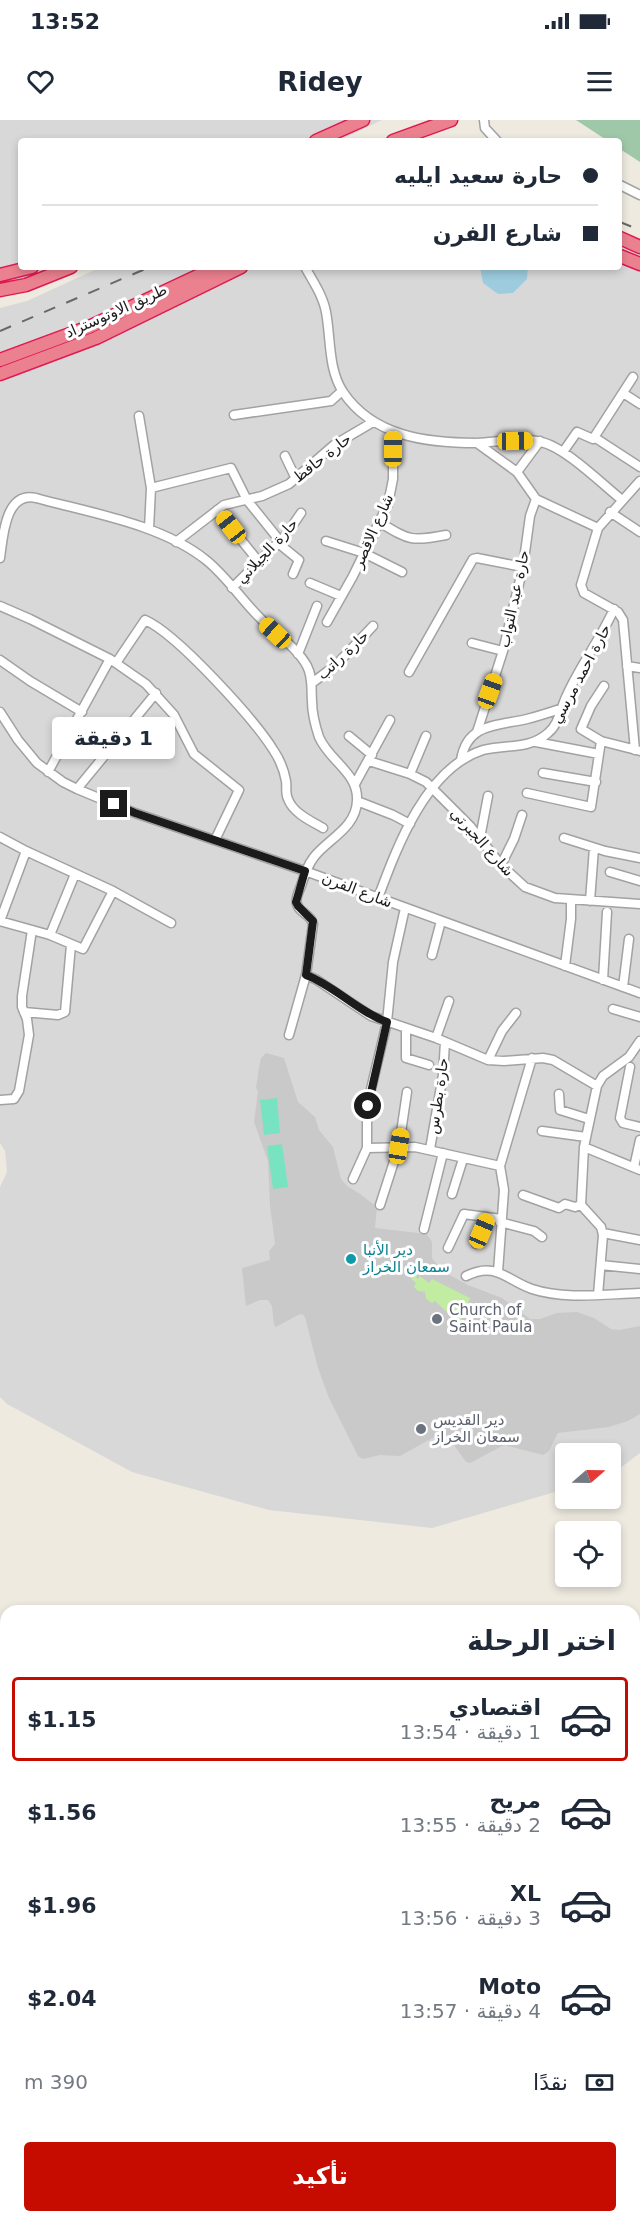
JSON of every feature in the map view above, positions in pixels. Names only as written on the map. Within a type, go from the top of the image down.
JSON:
[{"type":"highway","points":[[323,138],[363,120]]},
{"type":"highway","points":[[400,138],[436,123],[451,120]]},
{"type":"highway","points":[[622,239],[640,247]]},
{"type":"highway","points":[[622,257],[640,264]]},
{"type":"highway","points":[[0,275],[20,270]]},
{"type":"highway","points":[[0,290],[26,285],[64,270]]},
{"type":"highway","name":"طريق الاوتوستراد","points":[[0,360],[89,327],[212,270]]},
{"type":"highway","name":"طريق الاوتوستراد","points":[[0,374],[96,338],[235,270]]},
{"type":"highway","points":[[0,386],[19,368]]},
{"type":"street","points":[[484,120],[485,128],[494,138]]},
{"type":"street","points":[[622,186],[640,195]]},
{"type":"street","points":[[307,270],[322,298],[326,311],[333,366],[342,391],[357,409],[373,422],[393,432],[417,438],[477,442],[540,441],[563,452],[622,500]]},
{"type":"street","points":[[563,452],[576,432],[591,440],[594,437],[633,376]]},
{"type":"street","points":[[234,415],[328,402],[342,391]]},
{"type":"street","points":[[622,393],[640,404]]},
{"type":"street","points":[[139,416],[151,488],[148,529]]},
{"type":"street","name":"حارة حافظ","points":[[176,542],[232,502],[247,500],[276,490],[296,479],[334,445],[373,422]]},
{"type":"street","name":"شارع الاقصر","points":[[327,622],[388,504],[391,491],[393,432]]},
{"type":"street","points":[[594,437],[640,467]]},
{"type":"street","points":[[517,472],[540,441]]},
{"type":"street","points":[[477,442],[517,472],[536,499],[598,528]]},
{"type":"street","points":[[285,456],[296,479]]},
{"type":"street","points":[[151,488],[231,468],[247,500],[279,542],[299,560],[293,574]]},
{"type":"street","points":[[604,686],[581,727],[601,741],[637,751],[636,721],[627,666],[623,620],[614,609],[587,596],[581,589],[598,528],[640,481]]},
{"type":"street","points":[[0,558],[10,511],[13,505],[23,497],[36,498],[148,529],[176,542],[207,561],[307,666],[312,683],[312,709],[318,734],[326,750],[351,776],[355,784],[357,801],[356,810],[347,826],[313,858],[305,871],[296,902],[313,921],[306,975],[289,1035]]},
{"type":"street","name":"حارة عبد التواب","points":[[461,760],[466,744],[477,732],[503,651],[523,567],[528,525],[536,499]]},
{"type":"street","points":[[218,510],[259,562]]},
{"type":"street","points":[[610,512],[640,532]]},
{"type":"street","name":"حارة الجيلاني","points":[[232,588],[279,542],[301,513]]},
{"type":"street","points":[[379,522],[411,540],[446,535]]},
{"type":"street","points":[[327,540],[364,553],[402,572]]},
{"type":"street","points":[[410,672],[475,557],[523,567]]},
{"type":"street","points":[[310,583],[341,596]]},
{"type":"street","points":[[0,606],[113,661],[156,693],[174,715],[194,754],[239,790],[215,840]]},
{"type":"street","points":[[298,654],[317,606]]},
{"type":"street","name":"حارة احمد مرسي","points":[[536,742],[550,732],[559,717],[565,698],[600,640],[614,609]]},
{"type":"street","points":[[48,772],[113,661],[145,620],[164,632],[208,674],[267,741],[284,770],[288,800],[304,817],[323,828]]},
{"type":"street","name":"حارة راتب","points":[[312,683],[336,665],[374,626]]},
{"type":"street","points":[[472,643],[503,651]]},
{"type":"street","points":[[0,660],[82,712]]},
{"type":"street","points":[[627,666],[640,668]]},
{"type":"street","points":[[76,789],[156,693]]},
{"type":"street","points":[[477,732],[563,708]]},
{"type":"street","name":"شارع الفرن","points":[[0,712],[27,752],[48,772],[76,789],[135,813],[305,871],[640,993]]},
{"type":"street","points":[[355,784],[390,720]]},
{"type":"street","points":[[349,736],[370,758]]},
{"type":"street","points":[[410,774],[426,736]]},
{"type":"street","points":[[527,793],[592,807],[601,741]]},
{"type":"street","points":[[378,898],[410,824],[432,788],[447,771],[461,760],[486,749],[536,742],[599,754]]},
{"type":"street","name":"شارع الجبرتي","points":[[370,758],[410,774],[432,788],[480,838],[512,877],[532,890],[555,898],[640,904]]},
{"type":"street","points":[[543,773],[596,782]]},
{"type":"street","points":[[480,838],[488,796]]},
{"type":"street","points":[[357,801],[410,824]]},
{"type":"street","points":[[501,865],[522,815]]},
{"type":"street","points":[[0,837],[113,891],[171,923]]},
{"type":"street","points":[[564,838],[594,848],[640,858]]},
{"type":"street","points":[[590,901],[594,848]]},
{"type":"street","points":[[26,851],[0,921],[50,935],[80,949],[85,947],[113,891]]},
{"type":"street","points":[[610,872],[640,880]]},
{"type":"street","points":[[50,935],[75,874]]},
{"type":"street","points":[[565,966],[571,900]]},
{"type":"street","points":[[353,1179],[367,1148],[368,1106],[387,1022],[393,962],[405,908]]},
{"type":"street","points":[[603,980],[607,912]]},
{"type":"street","points":[[432,955],[441,921]]},
{"type":"street","points":[[0,1100],[14,1099],[19,1091],[29,1035],[21,996],[32,930]]},
{"type":"street","points":[[623,987],[629,939]]},
{"type":"street","points":[[24,1012],[58,1015],[64,1012],[72,945]]},
{"type":"street","points":[[306,975],[366,1013],[387,1022],[436,1038],[488,1060],[553,1060],[597,1086]]},
{"type":"street","points":[[436,1038],[449,1001]]},
{"type":"street","points":[[613,1009],[640,1017]]},
{"type":"street","points":[[488,1060],[502,1031],[516,1013]]},
{"type":"street","points":[[406,1029],[405,1058],[429,1065]]},
{"type":"street","points":[[598,1295],[603,1233],[597,1221],[581,1205],[585,1142],[597,1086],[603,1076],[629,1057],[640,1041]]},
{"type":"street","name":"حارة بطرس","points":[[430,1149],[443,1075],[445,1042]]},
{"type":"street","points":[[498,1272],[500,1220],[504,1190],[500,1166],[532,1059]]},
{"type":"street","points":[[621,1064],[640,1070]]},
{"type":"street","points":[[630,1067],[620,1118],[623,1123],[640,1127]]},
{"type":"street","points":[[380,1205],[399,1146],[407,1092]]},
{"type":"street","points":[[559,1094],[560,1110],[589,1119]]},
{"type":"street","points":[[542,1131],[585,1142],[637,1168],[640,1140]]},
{"type":"street","points":[[367,1148],[399,1146],[430,1149],[463,1159],[500,1166]]},
{"type":"street","points":[[424,1229],[443,1153]]},
{"type":"street","points":[[452,1194],[463,1159]]},
{"type":"street","points":[[523,1195],[559,1208],[565,1204],[575,1208],[581,1205]]},
{"type":"street","points":[[448,1248],[464,1214],[519,1225],[542,1237]]},
{"type":"street","points":[[476,1244],[487,1217]]},
{"type":"street","points":[[603,1233],[640,1240]]},
{"type":"street","points":[[601,1265],[640,1269]]},
{"type":"street","points":[[466,1276],[482,1270],[498,1272],[538,1291],[556,1294],[640,1293]]},
{"type":"shaded area","points":[[0,120],[382,120],[344,138],[18,138],[18,270],[52,270],[27,281],[0,288]]},
{"type":"shaded area","points":[[622,247],[640,254],[640,1453],[621,1467],[621,1443],[555,1443],[555,1492],[432,1528],[269,1510],[132,1472],[7,1404],[0,1397],[0,1187],[7,1172],[5,1151],[0,1143],[0,308],[27,301],[94,270],[622,270]]},
{"type":"shaded area","name":"دير الأنبا سمعان الخراز","points":[[266,1053],[284,1058],[298,1102],[315,1117],[319,1130],[333,1147],[341,1179],[347,1186],[377,1207],[375,1228],[427,1234],[432,1242],[432,1258],[442,1271],[468,1285],[502,1298],[530,1319],[540,1319],[557,1313],[577,1312],[594,1318],[611,1329],[619,1330],[640,1326],[640,1414],[628,1421],[609,1427],[558,1433],[549,1451],[543,1455],[504,1445],[470,1463],[466,1462],[449,1438],[438,1435],[400,1456],[380,1455],[363,1459],[358,1456],[329,1398],[318,1368],[305,1317],[302,1314],[298,1315],[276,1327],[272,1306],[268,1300],[260,1300],[246,1306],[242,1268],[270,1260],[269,1251],[275,1244],[268,1161],[254,1122],[259,1068],[261,1058]]},
{"type":"green space","points":[[576,120],[640,120],[640,162],[622,150],[622,138],[603,138]]},
{"type":"green space","points":[[277,1098],[280,1133],[264,1135],[260,1100]]},
{"type":"green space","points":[[282,1144],[288,1187],[273,1189],[267,1146]]},
{"type":"green space","points":[[414,1276],[418,1279],[420,1276],[429,1283],[432,1279],[470,1298],[460,1324],[435,1301],[432,1303],[426,1299],[425,1292],[418,1291],[414,1287],[416,1283],[411,1279]]},
{"type":"water","points":[[481,270],[528,270],[527,279],[513,293],[498,294],[483,283]]},
{"type":"railway","points":[[622,223],[640,230]]},
{"type":"railway","points":[[0,331],[143,270]]},
{"type":"place","name":"دير الأنبا سمعان الخراز","points":[[351,1259]]},
{"type":"place","name":"Church of Saint Paula","points":[[437,1319]]},
{"type":"place","name":"دير القديس سمعان الخراز","points":[[421,1429]]},
{"type":"route","points":[[114,804],[305,871],[296,902],[313,921],[306,975],[360,1010],[387,1022],[368,1106]]}]
